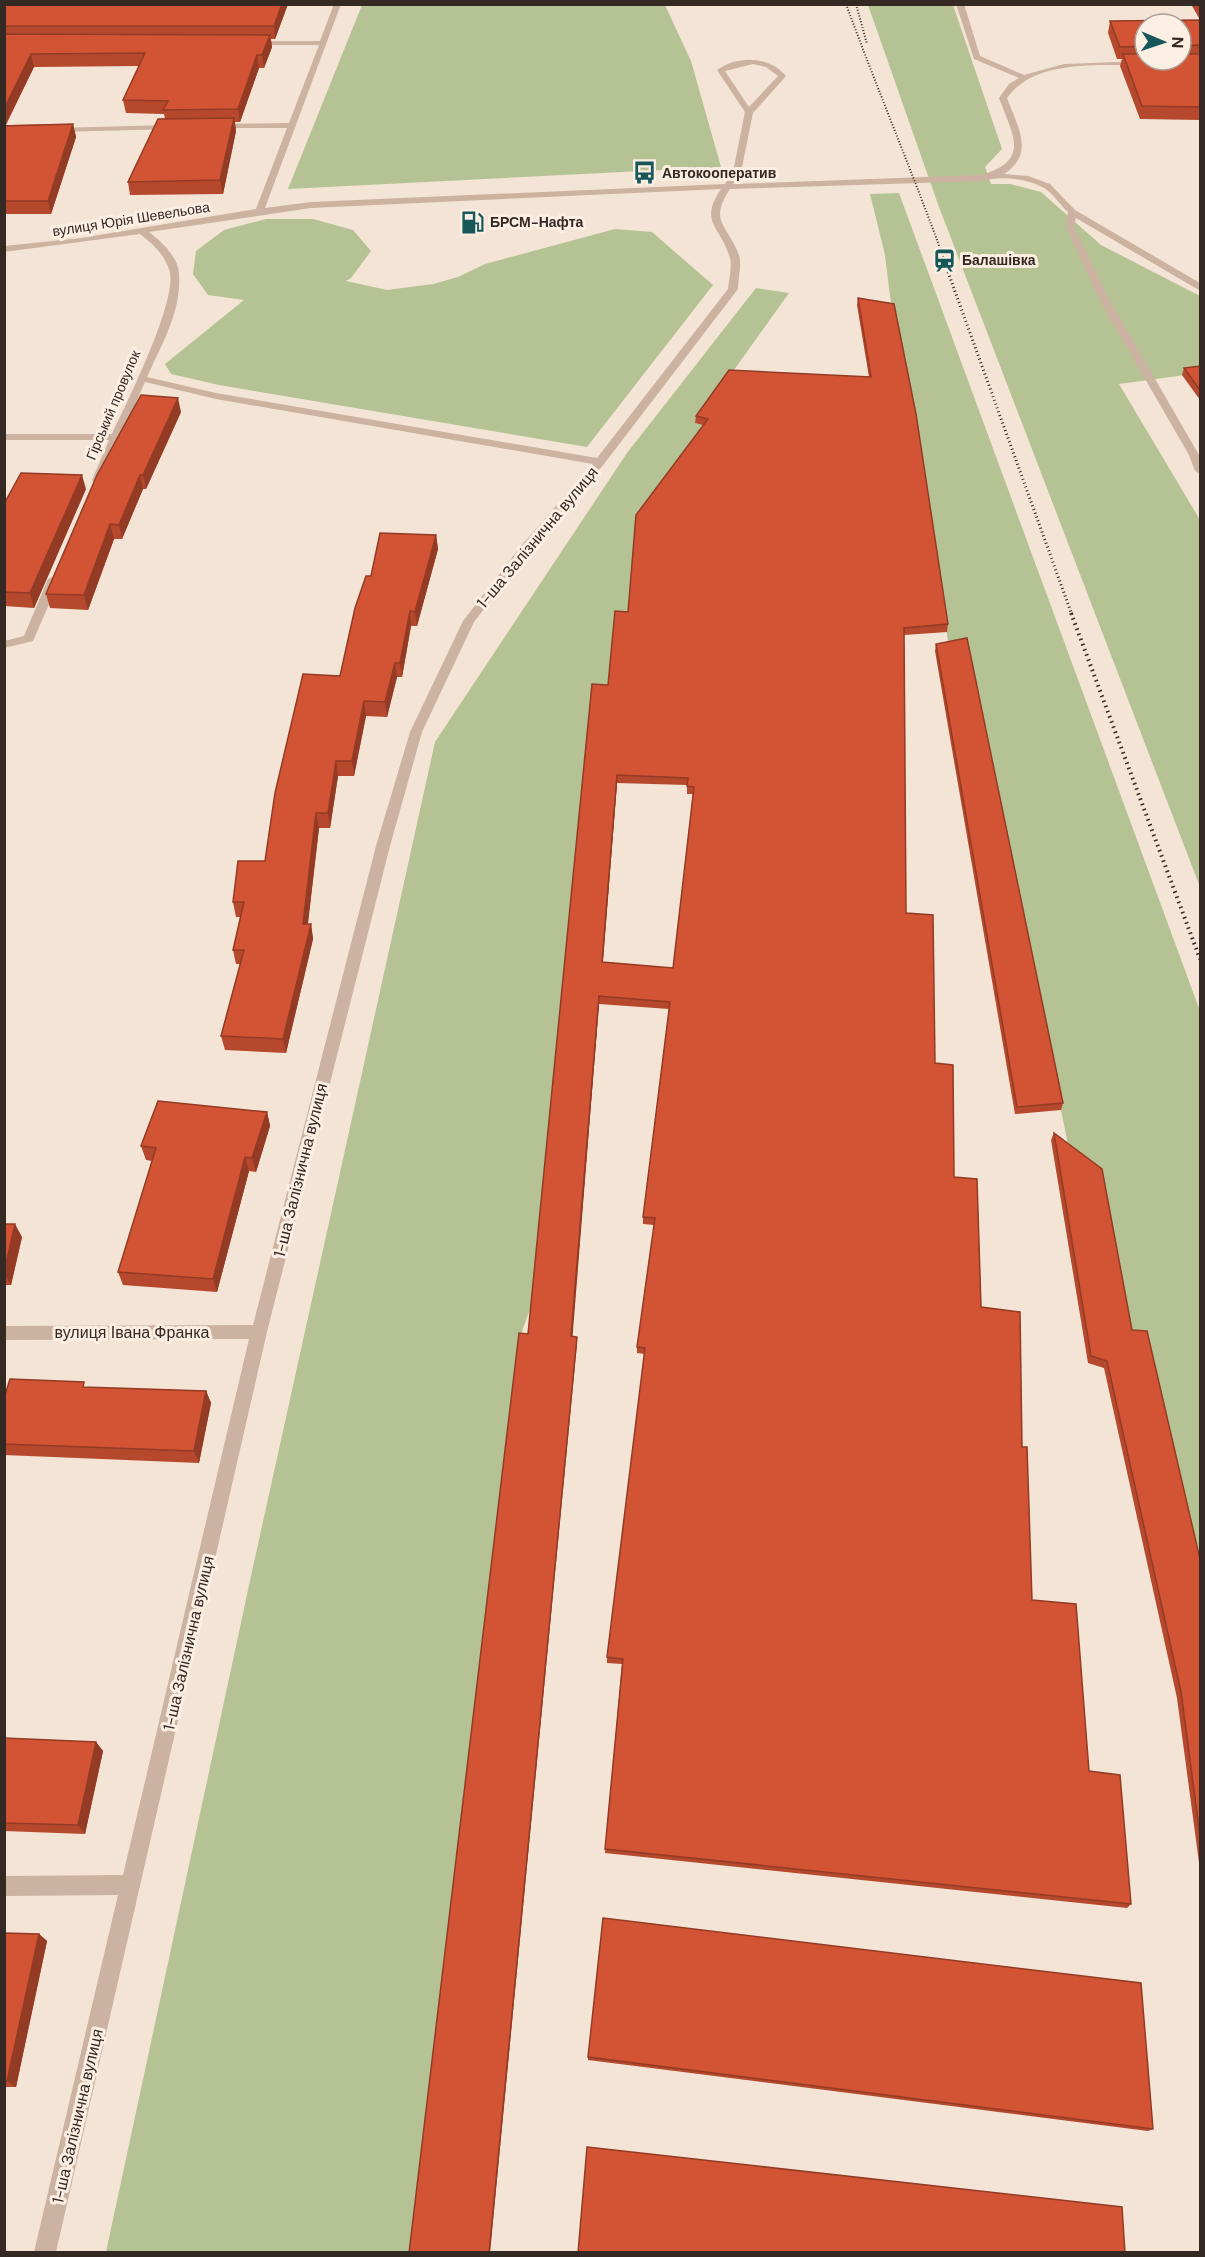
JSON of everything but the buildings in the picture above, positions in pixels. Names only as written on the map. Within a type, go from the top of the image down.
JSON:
[{"type":"street","points":[[260,210],[338,4]]},
{"type":"street","points":[[960,4],[977,57],[1025,78]]},
{"type":"street","points":[[240,43],[323,43]]},
{"type":"street","points":[[728,186],[736,172],[749,112],[782,76],[775,67],[759,61],[733,64],[721,70],[749,112]]},
{"type":"street","points":[[993,175],[1014,163],[1020,154],[1004,99],[1007,90],[1025,78],[1047,71],[1101,64],[1133,63]]},
{"type":"street","points":[[201,126],[293,124]]},
{"type":"street","points":[[51,130],[178,127]]},
{"type":"street","points":[[993,175],[1028,179],[1047,186],[1072,212],[1200,287]]},
{"type":"street","name":"вулиця Юрія Шевельова","points":[[4,249],[49,246],[143,232],[260,210],[395,200],[728,186],[956,180],[993,175]]},
{"type":"street","name":"1-ша Залізнична вулиця","points":[[45,2253],[259,1332],[383,846],[416,732],[469,621],[525,548],[600,462],[733,289],[735,257],[714,215],[717,202],[728,186]]},
{"type":"street","points":[[1072,212],[1070,227],[1105,301],[1194,455],[1200,471]]},
{"type":"street","name":"Гірський провулок","points":[[93,490],[170,314],[175,271],[160,245],[143,232]]},
{"type":"street","points":[[141,378],[216,396],[600,462]]},
{"type":"street","points":[[4,437],[116,437]]},
{"type":"street","points":[[4,645],[29,639],[61,564]]},
{"type":"street","name":"вулиця Івана Франка","points":[[4,1333],[259,1332]]},
{"type":"street","points":[[4,1886],[132,1885]]},
{"type":"green space","points":[[362,5],[665,5],[691,61],[721,167],[288,189]]},
{"type":"green space","points":[[868,5],[953,5],[1002,149],[985,167],[991,184],[1010,184],[1041,192],[1101,245],[1200,296],[1200,373],[1119,384],[1200,520],[1200,887],[939,207]]},
{"type":"green space","points":[[899,193],[1200,1011],[1200,1581],[1129,1337],[1070,1154],[969,662],[951,661],[915,422],[890,296],[885,255],[870,194]]},
{"type":"green space","points":[[266,219],[313,219],[353,230],[371,251],[351,278],[346,281],[387,290],[433,284],[458,277],[485,264],[615,229],[652,232],[713,285],[587,447],[219,385],[171,374],[165,364],[244,300],[208,295],[193,274],[196,251],[224,230]]},
{"type":"green space","points":[[756,288],[789,293],[696,423],[708,426],[628,619],[602,754],[531,1306],[519,1340],[411,2252],[106,2252],[251,1576],[435,742],[627,453]]},
{"type":"railway","points":[[846,4],[949,273]]},
{"type":"railway","points":[[856,4],[867,44]]},
{"type":"railway","points":[[948,272],[1072,615]]},
{"type":"railway","points":[[1071,613],[1200,959]]},
{"type":"place","name":"Автокооператив","points":[[644,173]]},
{"type":"place","name":"БРСМ-Нафта","points":[[472,222]]},
{"type":"place","name":"Балашівка","points":[[944,260]]}]
